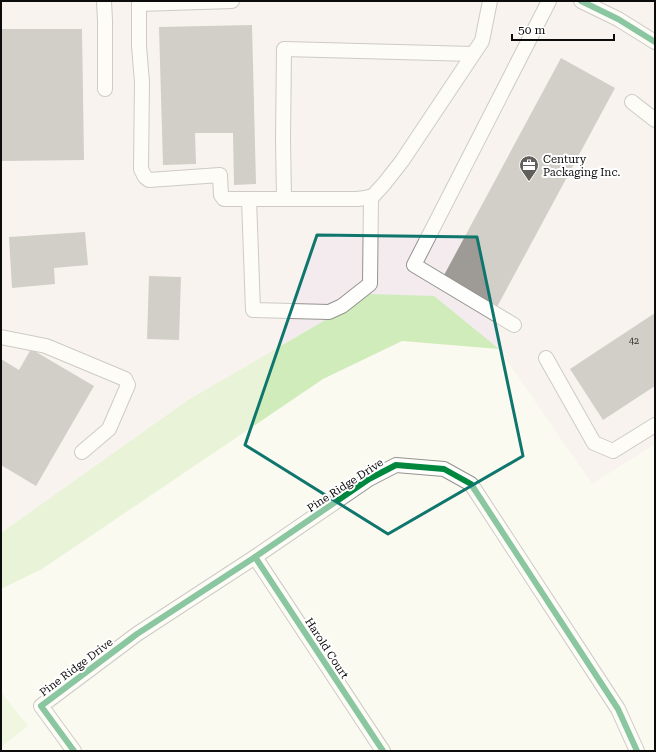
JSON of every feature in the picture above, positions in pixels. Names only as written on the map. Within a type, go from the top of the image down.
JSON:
[{"type":"street","points":[[104,1],[105,89]]},
{"type":"street","points":[[232,1],[139,2],[139,46],[142,82],[141,169],[143,174],[149,180],[220,175],[221,195],[224,199],[357,199],[372,196],[384,184],[402,161],[482,41],[490,1]]},
{"type":"street","points":[[514,325],[414,265],[549,1]]},
{"type":"street","points":[[581,1],[618,19],[655,42]]},
{"type":"street","points":[[284,199],[284,49],[474,54]]},
{"type":"street","points":[[632,102],[655,120]]},
{"type":"street","points":[[249,199],[253,310],[329,312],[342,306],[370,284],[372,196]]},
{"type":"street","points":[[1,337],[46,346],[125,379],[128,385],[109,429],[82,452]]},
{"type":"street","points":[[546,358],[594,443],[613,451],[655,425]]},
{"type":"street","name":"Pine Ridge Drive","points":[[74,751],[40,706],[137,634],[369,479],[396,464],[444,470],[471,484],[618,709],[638,751]]},
{"type":"street","name":"Harold Court","points":[[255,556],[383,751]]},
{"type":"highlighted area","points":[[317,235],[477,237],[523,456],[388,534],[245,445]]},
{"type":"shaded area","points":[[1,1],[655,1],[655,444],[592,484],[499,349],[370,294],[188,400],[1,533]]},
{"type":"green space","points":[[370,294],[434,296],[499,349],[402,341],[323,379],[42,569],[1,589],[1,533],[188,400]]},
{"type":"green space","points":[[1,692],[28,726],[1,747]]},
{"type":"building","points":[[252,25],[256,184],[234,185],[233,133],[195,133],[196,164],[163,165],[159,27]]},
{"type":"building","points":[[1,29],[82,29],[84,160],[1,161]]},
{"type":"building","name":"Century Packaging Inc.","points":[[561,58],[615,88],[497,307],[443,277]]},
{"type":"building","points":[[85,232],[88,265],[54,268],[55,284],[12,288],[9,237]]},
{"type":"building","points":[[149,276],[181,277],[179,340],[147,339]]},
{"type":"building","points":[[655,313],[655,386],[603,420],[570,369]]},
{"type":"building","points":[[31,349],[94,386],[36,486],[1,465],[1,359],[19,370]]},
{"type":"cycle path","points":[[581,1],[618,19],[655,42]]},
{"type":"cycle path","points":[[74,751],[41,706],[137,634],[255,557],[369,479],[396,465],[444,469],[471,484],[618,709],[637,751]]},
{"type":"cycle path","points":[[255,557],[383,751]]},
{"type":"place","name":"Century Packaging Inc.","points":[[529,182]]}]
